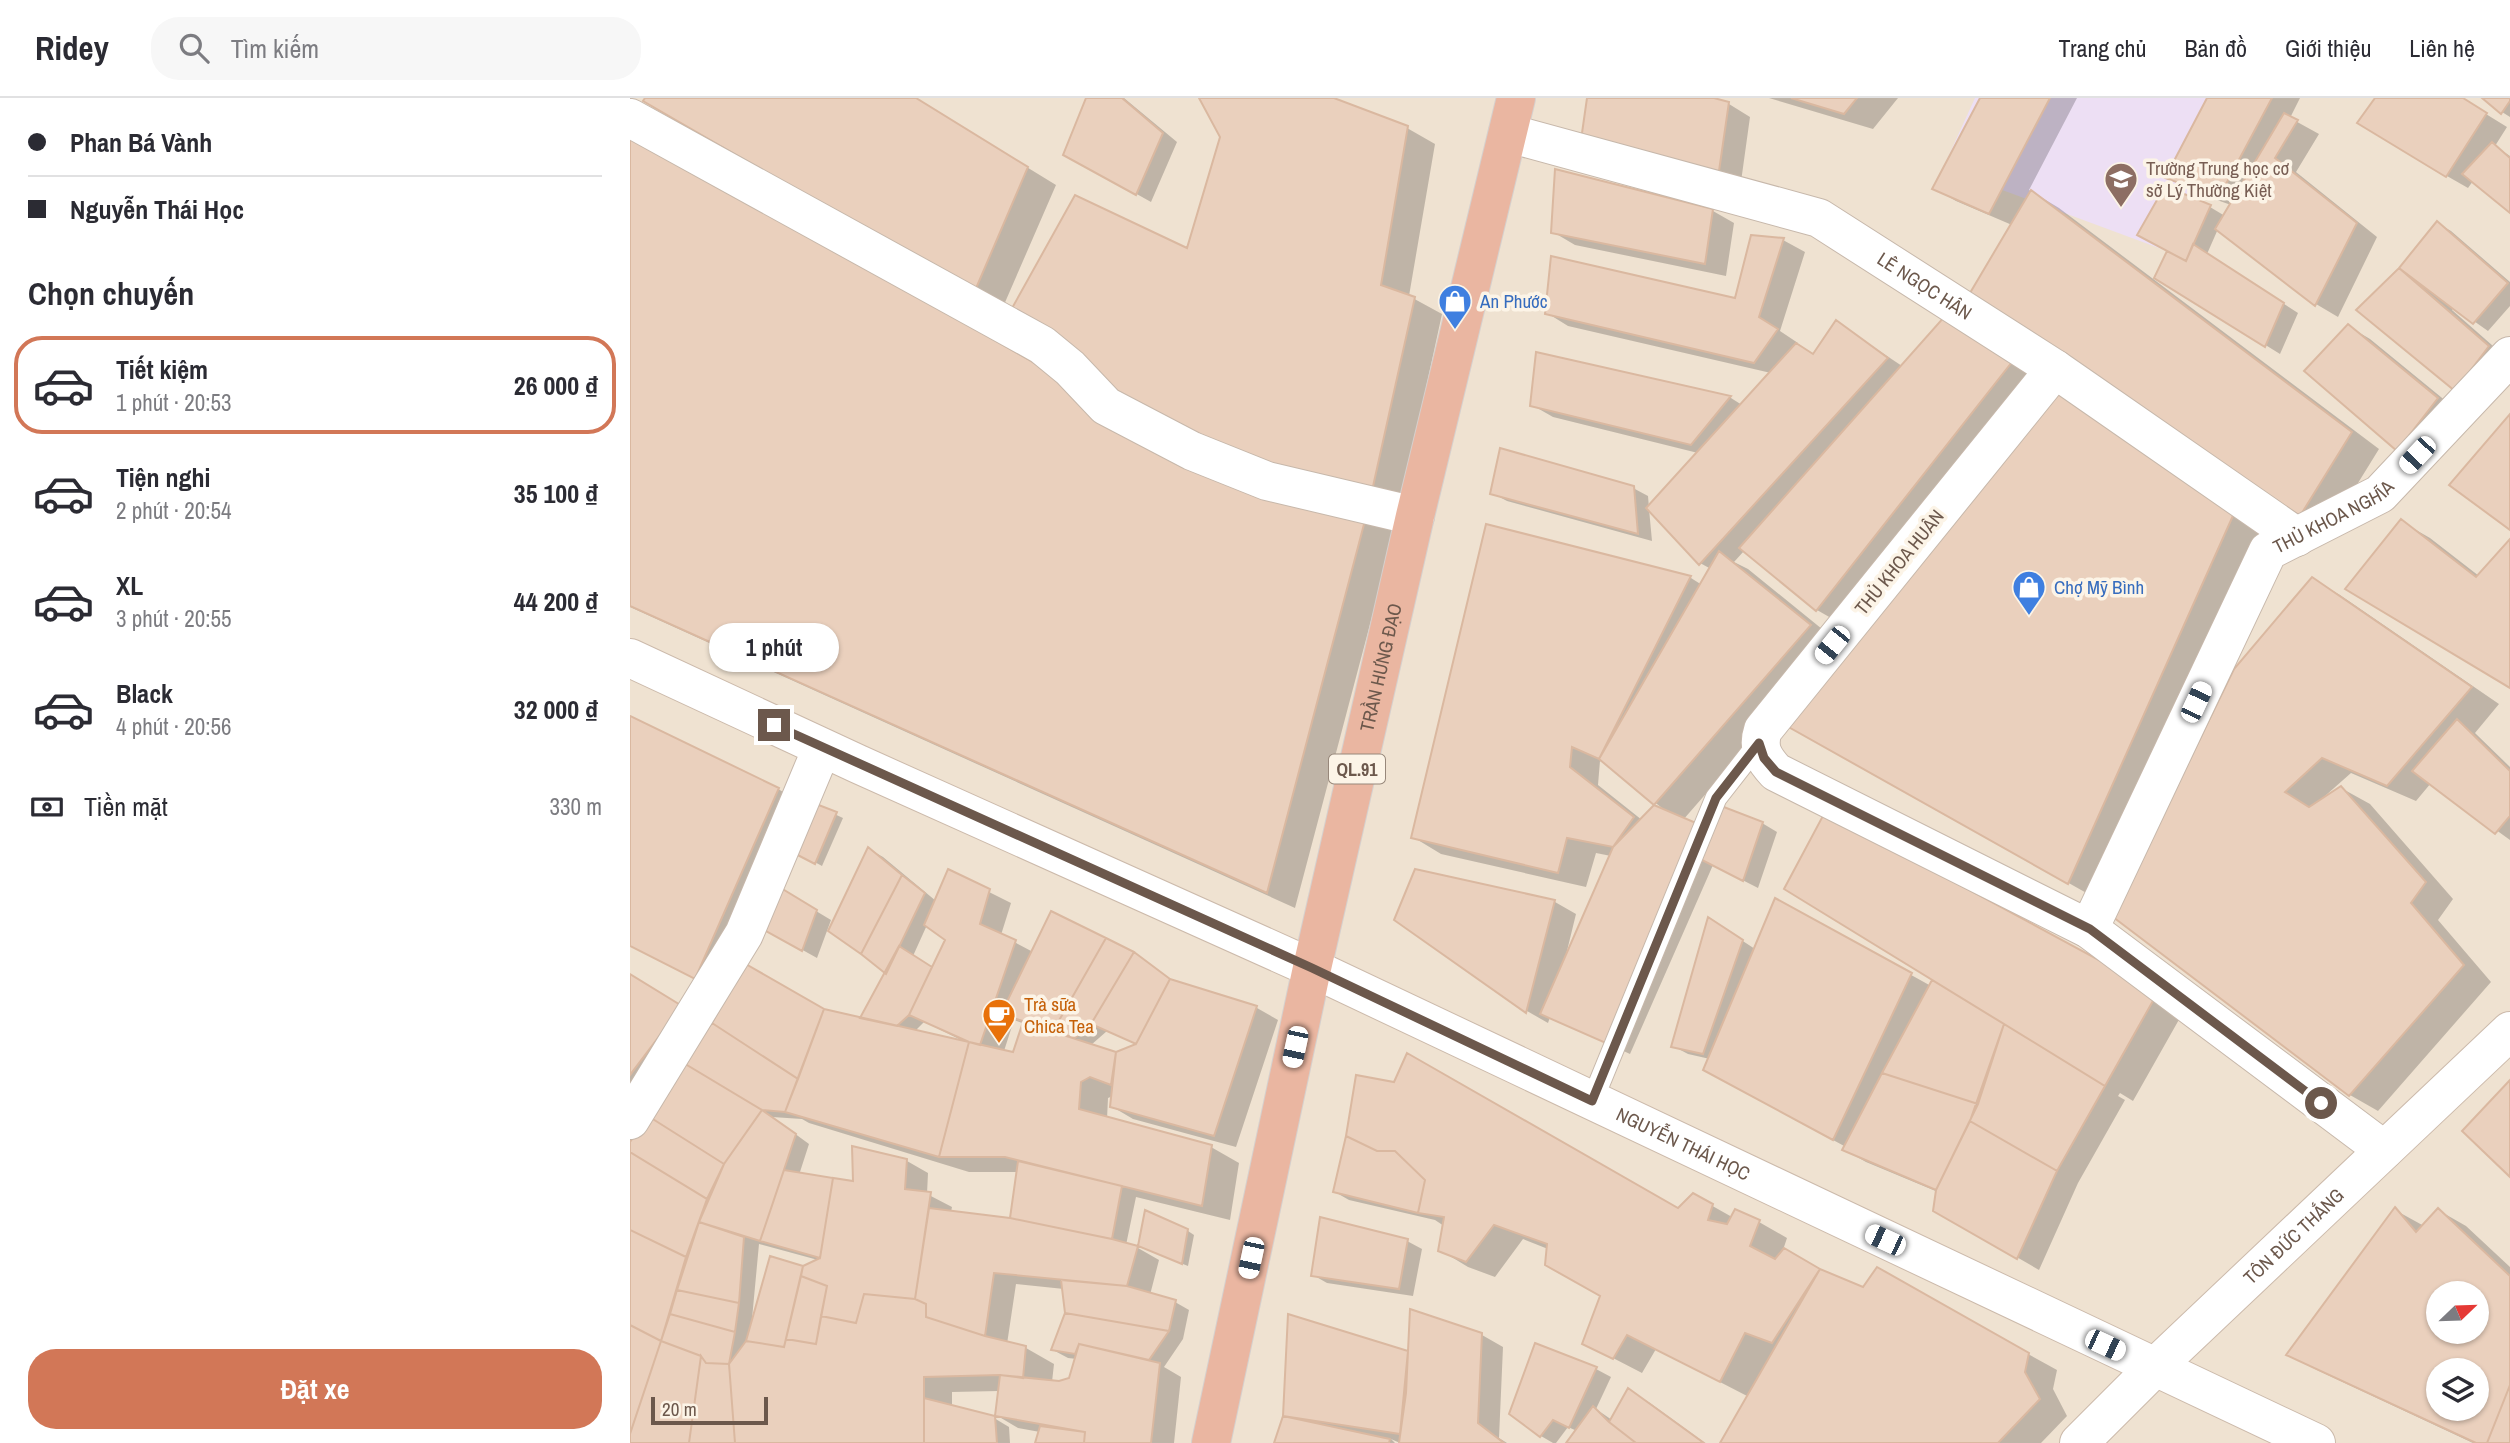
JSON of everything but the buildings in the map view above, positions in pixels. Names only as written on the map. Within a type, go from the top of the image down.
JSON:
[{"type":"highway","name":"TRẦN HƯNG ĐẠO","points":[[1212,1443],[1312,968],[1415,516],[1512,115]]},
{"type":"street","name":"LÊ NGỌC HÂN","points":[[1512,115],[1819,218],[2055,369],[2297,537]]},
{"type":"street","points":[[630,118],[1042,345],[1070,368],[1106,406],[1192,451],[1267,481],[1415,516]]},
{"type":"street","name":"THỦ KHOA NGHĨA","points":[[2090,929],[2268,551],[2380,494],[2510,356]]},
{"type":"street","name":"THỦ KHOA HUÂN","points":[[1759,743],[1763,730],[2055,369]]},
{"type":"street","name":"NGUYỄN THÁI HỌC","points":[[630,658],[822,748],[1312,968],[2315,1443]]},
{"type":"street","points":[[1759,743],[1764,758],[1776,772],[2090,929],[2384,1150]]},
{"type":"street","points":[[630,1120],[744,934],[822,748]]},
{"type":"street","name":"TÔN ĐỨC THẮNG","points":[[2079,1443],[2154,1368],[2510,1031]]},
{"type":"lane","name":"THỦ KHOA HUÂN","points":[[1592,1101],[1716,798],[1759,743]]},
{"type":"shaded area","points":[[630,98],[2510,98],[2510,1443],[630,1443]]},
{"type":"shaded area","name":"Trường Trung học cơ sở Lý Thường Kiệt","points":[[1975,98],[2241,98],[2167,251],[1943,168]]},
{"type":"place","name":"Trường Trung học cơ sở Lý Thường Kiệt","points":[[2121,209]]},
{"type":"place","name":"An Phước","points":[[1455,331]]},
{"type":"place","name":"Chợ Mỹ Bình","points":[[2029,617]]},
{"type":"place","name":"Trà sữa Chica Tea","points":[[999,1045]]},
{"type":"route","points":[[774,725],[1312,968],[1592,1101],[1716,798],[1759,743],[1764,758],[1776,772],[2090,929],[2321,1103]]}]
